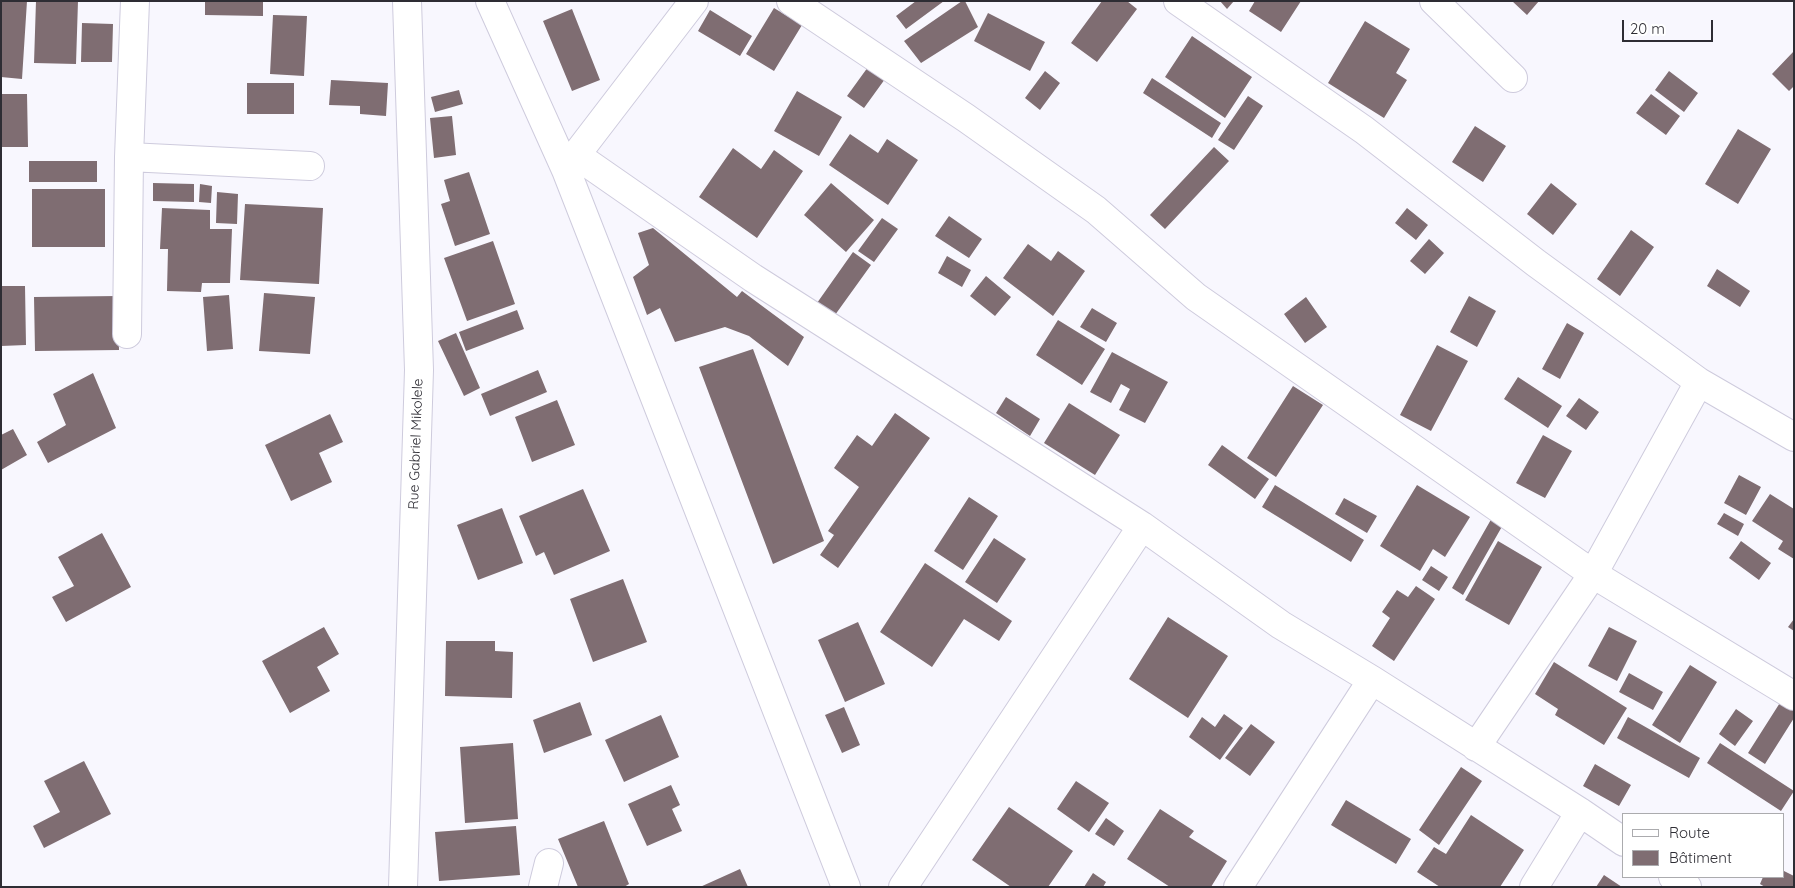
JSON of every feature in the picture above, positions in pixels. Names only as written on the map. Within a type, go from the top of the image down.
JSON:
[{"type":"street","points":[[127,334],[129,157],[135,1]]},
{"type":"street","name":"Rue Gabriel Mikolele","points":[[403,887],[418,370],[407,1]]},
{"type":"street","points":[[490,1],[571,162],[846,887]]},
{"type":"street","points":[[571,162],[694,1]]},
{"type":"street","points":[[791,1],[966,118],[1096,210],[1196,297],[1593,574],[1794,696]]},
{"type":"street","points":[[1178,1],[1364,130],[1536,263],[1698,382],[1794,437]]},
{"type":"street","points":[[1434,1],[1513,78]]},
{"type":"street","points":[[129,157],[310,166]]},
{"type":"street","points":[[571,162],[1142,526],[1281,625],[1372,680],[1622,841]]},
{"type":"street","points":[[1476,748],[1593,574],[1698,382]]},
{"type":"street","points":[[903,887],[1142,526]]},
{"type":"street","points":[[1238,887],[1372,680]]},
{"type":"street","points":[[1534,887],[1580,812]]},
{"type":"street","points":[[1674,878],[1687,887]]},
{"type":"building","points":[[1,1],[27,1],[22,79],[1,77]]},
{"type":"building","points":[[36,1],[78,1],[76,64],[34,63]]},
{"type":"building","points":[[205,1],[263,1],[263,16],[205,15]]},
{"type":"building","points":[[916,1],[944,1],[906,29],[896,16]]},
{"type":"building","points":[[962,1],[965,1],[978,27],[921,63],[904,41]]},
{"type":"building","points":[[1102,1],[1127,1],[1137,9],[1097,62],[1071,43]]},
{"type":"building","points":[[1220,1],[1234,1],[1227,9]]},
{"type":"building","points":[[1255,1],[1301,1],[1281,32],[1249,11]]},
{"type":"building","points":[[1512,1],[1539,1],[1527,15]]},
{"type":"building","points":[[774,8],[802,25],[774,71],[746,54]]},
{"type":"building","points":[[572,9],[600,80],[572,91],[543,21]]},
{"type":"building","points":[[710,10],[752,36],[740,56],[698,31]]},
{"type":"building","points":[[988,13],[1045,42],[1030,71],[974,41]]},
{"type":"building","points":[[273,15],[307,16],[304,76],[270,74]]},
{"type":"building","points":[[1365,21],[1410,49],[1396,73],[1407,80],[1384,118],[1328,83]]},
{"type":"building","points":[[82,23],[113,24],[112,62],[81,62]]},
{"type":"building","points":[[1192,36],[1252,77],[1225,118],[1165,77]]},
{"type":"building","points":[[1794,51],[1794,86],[1789,91],[1772,74]]},
{"type":"building","points":[[868,67],[885,79],[864,108],[847,96]]},
{"type":"building","points":[[1045,71],[1060,83],[1040,110],[1025,98]]},
{"type":"building","points":[[1669,71],[1698,93],[1684,112],[1655,90]]},
{"type":"building","points":[[1152,78],[1221,123],[1212,138],[1143,93]]},
{"type":"building","points":[[331,80],[388,83],[386,116],[360,114],[360,106],[329,105]]},
{"type":"building","points":[[247,83],[294,83],[294,114],[247,114]]},
{"type":"building","points":[[459,90],[463,104],[435,112],[431,97]]},
{"type":"building","points":[[797,91],[842,117],[819,156],[774,131]]},
{"type":"building","points":[[1,94],[27,94],[28,147],[1,147]]},
{"type":"building","points":[[1651,94],[1680,116],[1666,135],[1636,113]]},
{"type":"building","points":[[1248,96],[1263,106],[1234,150],[1218,140]]},
{"type":"building","points":[[452,116],[456,155],[434,158],[430,118]]},
{"type":"building","points":[[1475,126],[1506,146],[1483,182],[1452,162]]},
{"type":"building","points":[[1738,129],[1771,149],[1738,204],[1705,184]]},
{"type":"building","points":[[850,134],[878,153],[887,139],[918,160],[888,205],[829,165]]},
{"type":"building","points":[[1214,147],[1229,161],[1165,229],[1150,215]]},
{"type":"building","points":[[733,148],[761,169],[774,150],[803,171],[757,238],[699,197]]},
{"type":"building","points":[[29,161],[97,161],[97,182],[29,182]]},
{"type":"building","points":[[469,172],[490,234],[455,246],[441,204],[450,201],[444,180]]},
{"type":"building","points":[[153,183],[194,184],[194,202],[153,201]]},
{"type":"building","points":[[831,183],[874,220],[846,252],[804,215]]},
{"type":"building","points":[[1551,183],[1577,204],[1553,235],[1527,214]]},
{"type":"building","points":[[200,184],[212,186],[211,203],[199,202]]},
{"type":"building","points":[[32,189],[105,189],[105,247],[32,247]]},
{"type":"building","points":[[217,192],[238,194],[237,224],[216,223]]},
{"type":"building","points":[[245,204],[323,208],[319,284],[240,280]]},
{"type":"building","points":[[162,208],[210,210],[210,229],[232,229],[230,283],[202,283],[201,292],[167,291],[168,249],[160,249]]},
{"type":"building","points":[[1407,208],[1428,225],[1416,240],[1395,223]]},
{"type":"building","points":[[949,216],[982,239],[969,258],[935,236]]},
{"type":"building","points":[[882,218],[898,229],[874,262],[858,251]]},
{"type":"building","points":[[653,228],[737,297],[742,291],[804,337],[788,366],[749,336],[725,327],[675,342],[660,308],[647,315],[633,277],[649,265],[638,233]]},
{"type":"building","points":[[1631,230],[1654,247],[1620,296],[1597,279]]},
{"type":"building","points":[[1429,239],[1444,253],[1425,274],[1410,261]]},
{"type":"building","points":[[493,241],[515,304],[467,321],[444,258]]},
{"type":"building","points":[[1028,244],[1051,261],[1058,251],[1085,271],[1053,316],[1003,278]]},
{"type":"building","points":[[853,252],[871,265],[835,315],[817,303]]},
{"type":"building","points":[[947,256],[971,270],[962,287],[938,273]]},
{"type":"building","points":[[1717,269],[1750,291],[1740,307],[1707,286]]},
{"type":"building","points":[[986,276],[1011,297],[995,316],[970,296]]},
{"type":"building","points":[[1,286],[25,286],[26,345],[1,346]]},
{"type":"building","points":[[264,293],[315,297],[310,354],[259,351]]},
{"type":"building","points":[[229,295],[233,349],[207,351],[203,297]]},
{"type":"building","points":[[118,296],[119,350],[35,351],[34,297]]},
{"type":"building","points":[[1469,296],[1496,311],[1477,347],[1450,332]]},
{"type":"building","points":[[1306,297],[1327,327],[1305,343],[1284,314]]},
{"type":"building","points":[[1092,308],[1117,323],[1106,342],[1080,327]]},
{"type":"building","points":[[517,310],[524,329],[466,351],[459,332]]},
{"type":"building","points":[[1058,320],[1105,349],[1082,385],[1036,355]]},
{"type":"building","points":[[1567,323],[1584,333],[1560,379],[1542,369]]},
{"type":"building","points":[[456,333],[480,388],[464,396],[438,341]]},
{"type":"building","points":[[1437,345],[1468,361],[1431,431],[1400,415]]},
{"type":"building","points":[[753,349],[824,541],[773,564],[699,367]]},
{"type":"building","points":[[1112,352],[1168,382],[1145,423],[1119,410],[1130,389],[1121,384],[1111,403],[1090,392]]},
{"type":"building","points":[[538,370],[547,392],[490,416],[481,394]]},
{"type":"building","points":[[93,373],[116,428],[48,463],[37,442],[66,425],[53,394]]},
{"type":"building","points":[[1518,377],[1562,406],[1548,428],[1504,399]]},
{"type":"building","points":[[1293,386],[1323,405],[1276,477],[1247,458]]},
{"type":"building","points":[[1006,397],[1040,419],[1030,436],[996,413]]},
{"type":"building","points":[[1579,398],[1599,412],[1586,430],[1566,416]]},
{"type":"building","points":[[557,400],[575,445],[532,462],[515,417]]},
{"type":"building","points":[[1069,403],[1120,435],[1095,475],[1044,443]]},
{"type":"building","points":[[895,413],[930,438],[838,568],[820,555],[834,535],[828,531],[859,487],[834,468],[857,435],[872,446]]},
{"type":"building","points":[[330,414],[343,442],[319,453],[332,482],[291,501],[265,445]]},
{"type":"building","points":[[13,429],[27,455],[1,470],[1,435]]},
{"type":"building","points":[[1543,435],[1572,451],[1545,498],[1516,483]]},
{"type":"building","points":[[1222,445],[1269,479],[1255,499],[1208,465]]},
{"type":"building","points":[[1739,475],[1761,487],[1746,515],[1724,503]]},
{"type":"building","points":[[1275,485],[1364,540],[1351,562],[1262,507]]},
{"type":"building","points":[[1417,485],[1470,517],[1445,557],[1433,549],[1420,571],[1380,546]]},
{"type":"building","points":[[583,489],[610,551],[554,575],[544,552],[536,556],[519,516]]},
{"type":"building","points":[[1770,494],[1794,509],[1794,559],[1778,549],[1783,541],[1752,521]]},
{"type":"building","points":[[969,497],[998,516],[963,570],[934,551]]},
{"type":"building","points":[[1344,498],[1377,516],[1367,533],[1335,514]]},
{"type":"building","points":[[502,508],[523,563],[478,580],[457,525]]},
{"type":"building","points":[[1724,513],[1744,524],[1738,536],[1717,524]]},
{"type":"building","points":[[1493,516],[1504,523],[1463,595],[1452,588]]},
{"type":"building","points":[[102,533],[131,587],[66,622],[52,597],[74,586],[58,557]]},
{"type":"building","points":[[994,538],[1026,559],[997,603],[965,582]]},
{"type":"building","points":[[1498,541],[1542,567],[1509,625],[1465,600]]},
{"type":"building","points":[[1741,541],[1771,563],[1759,580],[1729,558]]},
{"type":"building","points":[[925,563],[1012,621],[999,641],[964,619],[932,667],[880,632]]},
{"type":"building","points":[[1431,566],[1448,577],[1439,591],[1422,580]]},
{"type":"building","points":[[623,579],[647,642],[593,662],[570,599]]},
{"type":"building","points":[[1416,586],[1435,599],[1394,661],[1372,646],[1390,618],[1382,612],[1397,590],[1408,597]]},
{"type":"building","points":[[1168,617],[1228,656],[1188,718],[1129,679]]},
{"type":"building","points":[[1794,619],[1794,631],[1788,627]]},
{"type":"building","points":[[858,622],[885,684],[845,702],[818,640]]},
{"type":"building","points":[[324,627],[339,654],[317,667],[330,691],[290,713],[262,661]]},
{"type":"building","points":[[1609,627],[1637,641],[1617,681],[1588,666]]},
{"type":"building","points":[[446,641],[495,641],[495,651],[513,652],[512,698],[445,696]]},
{"type":"building","points":[[1554,662],[1627,708],[1604,745],[1555,715],[1558,709],[1535,694]]},
{"type":"building","points":[[1690,665],[1717,682],[1680,743],[1652,725]]},
{"type":"building","points":[[1629,673],[1663,692],[1653,710],[1619,692]]},
{"type":"building","points":[[1783,698],[1794,704],[1794,718],[1765,764],[1748,753]]},
{"type":"building","points":[[580,702],[592,735],[544,753],[533,720]]},
{"type":"building","points":[[844,707],[860,745],[842,753],[825,715]]},
{"type":"building","points":[[1736,709],[1753,721],[1735,746],[1719,734]]},
{"type":"building","points":[[1224,714],[1243,728],[1220,760],[1189,737],[1202,717],[1215,727]]},
{"type":"building","points":[[661,715],[679,757],[624,782],[605,740]]},
{"type":"building","points":[[1628,717],[1700,758],[1689,778],[1617,738]]},
{"type":"building","points":[[1251,724],[1275,742],[1250,776],[1225,758]]},
{"type":"building","points":[[513,743],[518,819],[465,823],[460,747]]},
{"type":"building","points":[[1720,743],[1794,791],[1781,811],[1707,763]]},
{"type":"building","points":[[84,761],[111,814],[44,848],[33,826],[60,812],[44,781]]},
{"type":"building","points":[[1595,764],[1631,785],[1619,806],[1583,786]]},
{"type":"building","points":[[1461,767],[1482,781],[1439,845],[1419,830]]},
{"type":"building","points":[[1076,781],[1109,803],[1089,832],[1057,809]]},
{"type":"building","points":[[671,785],[680,805],[672,809],[682,831],[647,846],[628,804]]},
{"type":"building","points":[[1346,800],[1411,839],[1396,864],[1331,825]]},
{"type":"building","points":[[1009,807],[1073,851],[1048,887],[1011,887],[972,860]]},
{"type":"building","points":[[1160,809],[1194,831],[1189,837],[1227,861],[1211,887],[1170,887],[1127,859]]},
{"type":"building","points":[[1471,815],[1524,850],[1500,887],[1440,887],[1417,872],[1434,847],[1446,854]]},
{"type":"building","points":[[1106,818],[1124,831],[1114,846],[1095,834]]},
{"type":"building","points":[[604,821],[629,884],[624,887],[578,887],[558,839]]},
{"type":"building","points":[[516,826],[520,875],[439,881],[435,832]]},
{"type":"building","points":[[740,869],[748,887],[700,887]]},
{"type":"building","points":[[1785,872],[1794,876],[1794,887],[1765,887],[1760,884],[1763,878],[1785,878]]},
{"type":"building","points":[[1093,873],[1106,882],[1103,887],[1084,887]]},
{"type":"building","points":[[1604,875],[1622,887],[1596,887]]}]
